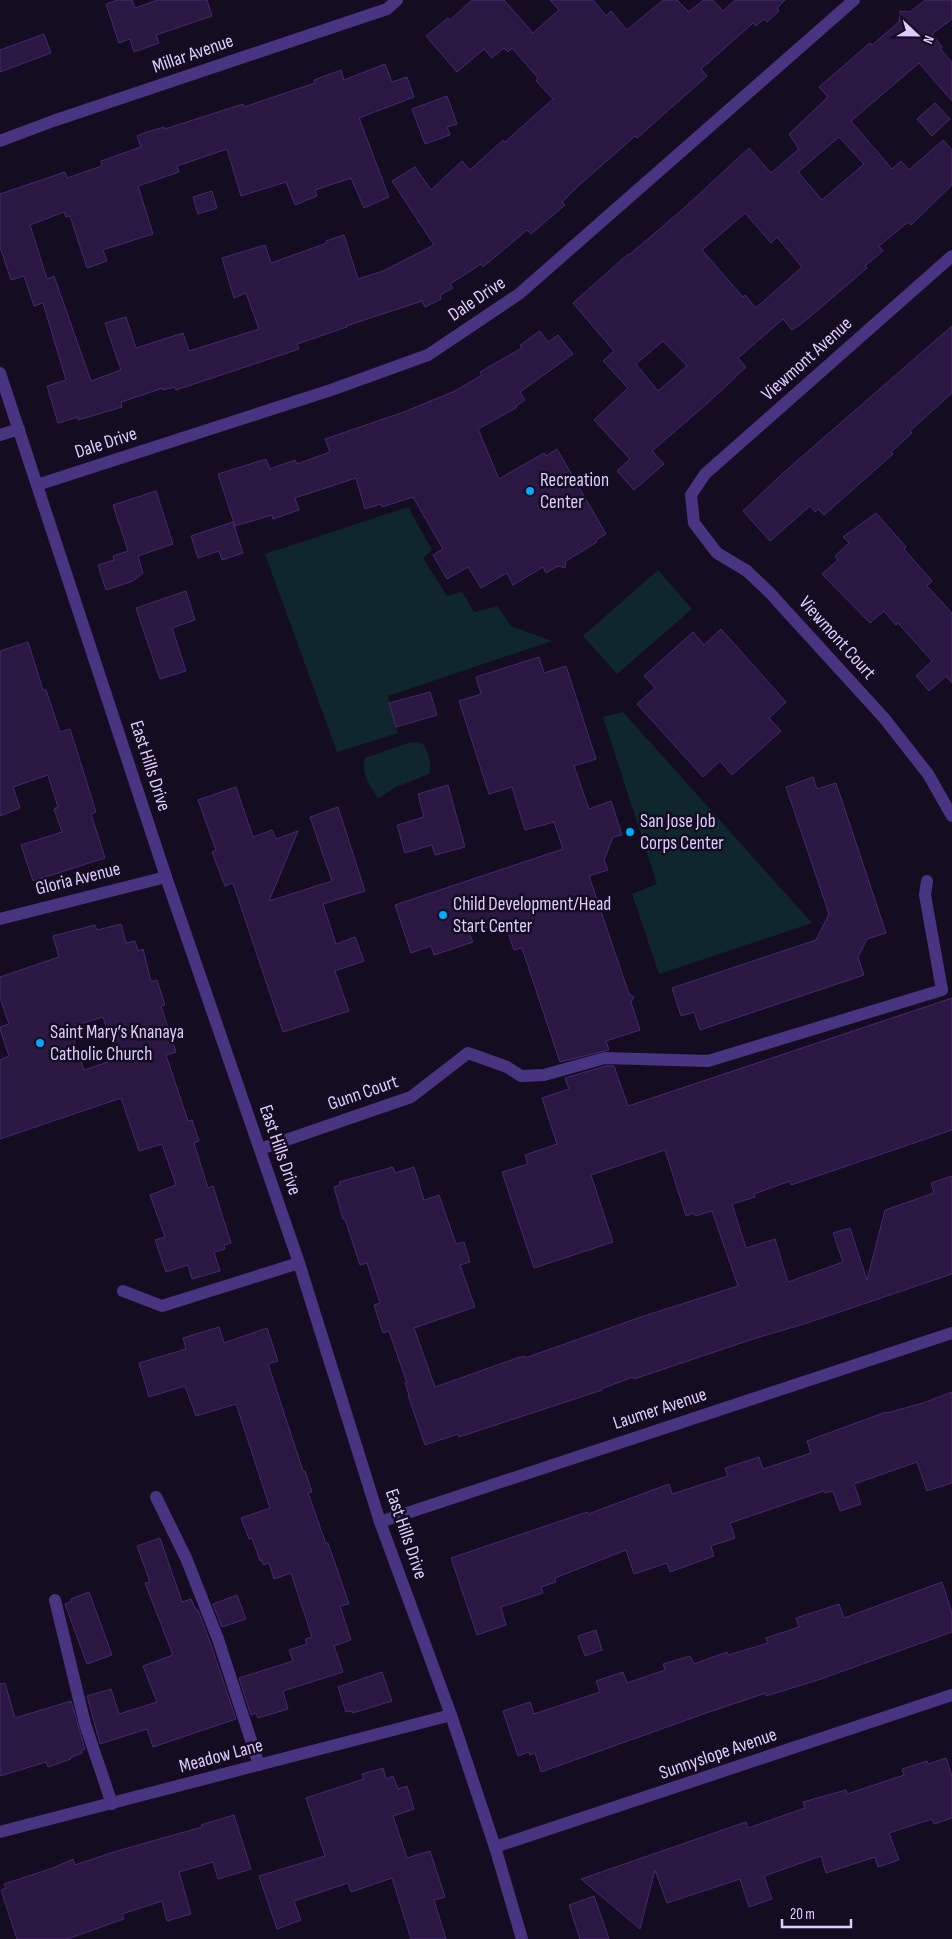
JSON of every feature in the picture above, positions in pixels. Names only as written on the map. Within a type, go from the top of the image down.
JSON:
[{"type":"street","name":"Millar Avenue","points":[[0,141],[53,121],[387,9],[397,0]]},
{"type":"street","name":"Dale Drive","points":[[38,485],[331,390],[428,355],[519,294],[854,0]]},
{"type":"street","name":"Viewmont Avenue","points":[[691,495],[705,474],[952,256]]},
{"type":"street","name":"East Hills Drive","points":[[0,373],[166,877],[299,1262],[380,1522],[451,1715],[496,1847],[522,1939]]},
{"type":"street","points":[[0,435],[19,429]]},
{"type":"street","name":"Viewmont Court","points":[[691,495],[694,522],[717,553],[747,571],[770,593],[884,718],[928,774],[952,816]]},
{"type":"street","name":"Gloria Avenue","points":[[0,919],[166,877]]},
{"type":"street","name":"Gunn Court","points":[[260,1149],[411,1096],[468,1053],[507,1067],[521,1076],[544,1075],[605,1058],[708,1060],[942,990],[925,895],[927,882]]},
{"type":"street","points":[[123,1291],[162,1306],[299,1262]]},
{"type":"street","name":"Laumer Avenue","points":[[380,1522],[952,1333]]},
{"type":"street","points":[[156,1498],[186,1558],[218,1639],[259,1765]]},
{"type":"street","points":[[55,1600],[86,1724],[112,1804]]},
{"type":"street","name":"Sunnyslope Avenue","points":[[496,1847],[952,1695]]},
{"type":"street","name":"Meadow Lane","points":[[0,1832],[451,1715]]},
{"type":"green space","points":[[408,507],[432,550],[423,558],[447,596],[462,592],[474,612],[497,606],[511,626],[552,641],[388,696],[398,733],[337,752],[265,554]]},
{"type":"green space","points":[[658,570],[692,609],[617,674],[583,636]]},
{"type":"green space","points":[[623,712],[812,923],[659,974],[632,894],[657,884],[603,717]]},
{"type":"green space","points":[[417,742],[424,745],[427,752],[430,763],[429,774],[394,788],[378,799],[365,774],[365,758],[408,743]]},
{"type":"building","points":[[118,0],[132,0],[135,8],[158,0],[207,0],[212,16],[156,35],[159,43],[134,52],[130,39],[119,43],[106,4]]},
{"type":"building","points":[[472,0],[504,0],[533,33],[559,10],[550,0],[593,0],[606,16],[611,11],[627,30],[663,0],[677,0],[689,12],[703,0],[713,0],[723,11],[735,0],[785,0],[777,8],[779,11],[767,22],[764,19],[756,26],[753,23],[701,69],[707,76],[637,138],[635,136],[576,188],[562,202],[565,205],[531,234],[527,230],[483,267],[481,264],[450,284],[453,288],[440,295],[441,299],[425,307],[422,301],[346,326],[297,344],[299,349],[176,390],[175,387],[163,390],[163,388],[121,402],[122,407],[78,420],[78,417],[58,423],[47,386],[66,380],[43,303],[34,306],[24,276],[11,280],[0,247],[0,194],[65,172],[67,178],[102,166],[101,161],[141,147],[137,136],[144,133],[164,127],[165,129],[243,104],[244,107],[315,83],[314,80],[341,70],[344,80],[385,64],[392,82],[407,77],[414,97],[359,118],[389,197],[364,208],[351,178],[315,190],[317,196],[295,205],[286,182],[241,196],[227,149],[177,166],[179,172],[138,186],[153,234],[103,250],[107,261],[87,268],[70,216],[66,217],[64,212],[30,225],[47,279],[54,276],[91,381],[121,370],[105,323],[126,317],[136,348],[183,333],[189,351],[259,329],[246,293],[234,298],[222,258],[265,245],[271,263],[344,235],[358,279],[383,271],[434,245],[392,181],[415,167],[431,190],[462,161],[470,170],[553,99],[536,81],[538,78],[512,48],[508,52],[504,48],[492,58],[484,49],[457,72],[426,36],[448,18],[450,20]]},
{"type":"building","points":[[925,0],[952,0],[952,19],[932,34],[942,47],[940,49],[952,62],[952,101],[919,63],[851,121],[892,169],[901,161],[909,170],[943,140],[952,150],[952,185],[911,225],[908,222],[879,246],[883,251],[865,266],[867,268],[805,321],[792,330],[783,319],[738,358],[746,367],[652,451],[664,464],[634,490],[617,471],[630,459],[594,420],[628,388],[603,361],[614,351],[573,303],[628,254],[682,210],[749,148],[771,173],[799,149],[789,134],[828,97],[819,87],[870,43],[872,45],[899,22],[900,11],[910,12]],"holes":[[[839,137],[864,164],[822,200],[798,172]],[[745,213],[771,243],[777,237],[802,267],[756,308],[745,295],[743,297],[702,250]],[[663,341],[687,366],[658,391],[636,364]]]},
{"type":"building","points":[[44,34],[51,53],[0,72],[0,50]]},
{"type":"building","points":[[447,96],[457,124],[447,127],[450,135],[425,144],[412,109]]},
{"type":"building","points":[[935,103],[950,119],[932,136],[917,119]]},
{"type":"building","points":[[212,191],[217,208],[198,214],[193,197]]},
{"type":"building","points":[[952,326],[952,393],[910,431],[912,433],[891,452],[893,454],[824,515],[818,509],[815,512],[810,506],[770,541],[743,511],[782,474]]},
{"type":"building","points":[[540,331],[548,342],[558,335],[573,354],[520,392],[525,400],[516,408],[478,429],[499,479],[544,453],[546,456],[557,449],[606,534],[596,540],[597,542],[566,561],[565,568],[558,566],[546,573],[543,567],[513,585],[507,573],[481,588],[468,567],[447,579],[433,555],[443,549],[413,497],[382,507],[381,504],[365,509],[356,478],[295,498],[299,510],[273,519],[272,515],[235,526],[218,474],[266,459],[270,469],[295,460],[297,464],[330,452],[325,439],[404,412],[455,391],[482,375],[480,372],[522,348],[520,345]]},
{"type":"building","points":[[156,491],[173,544],[138,556],[143,573],[133,581],[106,590],[98,565],[114,560],[113,556],[128,551],[113,505]]},
{"type":"building","points":[[876,513],[906,547],[904,549],[932,581],[927,586],[952,613],[952,683],[946,676],[929,691],[916,676],[932,661],[898,623],[896,625],[884,611],[870,623],[822,574],[838,560],[835,556],[849,543],[843,537]]},
{"type":"building","points":[[233,522],[243,553],[222,560],[219,551],[198,558],[191,536]]},
{"type":"building","points":[[186,591],[195,620],[172,628],[186,671],[160,679],[136,608]]},
{"type":"building","points":[[721,629],[786,702],[769,718],[781,731],[732,775],[720,761],[703,777],[637,704],[655,688],[644,676],[693,632],[704,645]]},
{"type":"building","points":[[28,642],[43,690],[46,690],[60,732],[70,729],[96,812],[91,814],[105,858],[33,881],[21,845],[62,832],[54,809],[58,807],[48,775],[13,787],[20,808],[0,816],[0,651]]},
{"type":"building","points":[[539,657],[544,673],[566,666],[596,759],[574,766],[589,809],[611,801],[622,835],[613,837],[604,860],[608,870],[589,876],[629,994],[634,997],[631,1002],[640,1030],[606,1041],[609,1050],[560,1062],[522,948],[514,950],[504,922],[469,933],[473,942],[434,955],[431,946],[411,953],[395,905],[563,849],[554,822],[525,830],[512,787],[489,794],[459,701],[481,694],[476,677]]},
{"type":"building","points":[[430,692],[437,715],[396,727],[389,703]]},
{"type":"building","points":[[813,777],[817,789],[836,783],[886,933],[867,939],[858,957],[864,975],[700,1030],[694,1012],[681,1016],[672,988],[816,940],[829,914],[786,787]]},
{"type":"building","points":[[448,785],[465,847],[435,855],[432,845],[405,853],[397,825],[424,817],[418,794]]},
{"type":"building","points":[[236,787],[253,837],[272,830],[276,839],[298,831],[269,901],[332,881],[310,817],[338,807],[365,891],[323,904],[336,944],[355,937],[364,961],[335,971],[349,1011],[283,1032],[233,883],[225,886],[212,852],[216,850],[198,800]]},
{"type":"building","points":[[121,924],[126,943],[135,941],[138,951],[143,949],[151,982],[157,980],[165,1005],[161,1006],[176,1052],[166,1055],[188,1121],[192,1120],[199,1141],[194,1143],[208,1188],[213,1186],[231,1243],[224,1245],[225,1249],[214,1252],[220,1271],[192,1279],[188,1265],[166,1272],[155,1240],[165,1237],[150,1195],[176,1185],[162,1144],[139,1151],[121,1098],[0,1139],[0,1060],[9,1056],[0,1027],[9,1024],[0,998],[0,977],[59,957],[53,936],[95,925],[97,930]],"holes":[[[103,1017],[117,1059],[84,1070],[70,1027]]]},
{"type":"building","points":[[952,998],[952,1130],[791,1185],[790,1181],[754,1194],[755,1197],[732,1204],[746,1248],[775,1239],[788,1282],[843,1262],[833,1233],[850,1228],[867,1280],[885,1210],[934,1193],[931,1183],[952,1176],[952,1274],[634,1379],[633,1377],[602,1390],[459,1437],[458,1434],[425,1445],[408,1395],[405,1383],[407,1383],[389,1331],[383,1333],[374,1305],[380,1303],[367,1263],[360,1265],[345,1219],[343,1219],[334,1187],[340,1185],[339,1182],[393,1167],[395,1173],[414,1167],[424,1200],[439,1195],[456,1244],[464,1242],[470,1262],[460,1265],[475,1307],[414,1328],[435,1387],[517,1358],[525,1356],[525,1358],[641,1317],[738,1286],[712,1211],[695,1216],[694,1213],[686,1216],[665,1150],[591,1175],[613,1242],[534,1268],[502,1172],[528,1164],[525,1155],[557,1144],[542,1098],[569,1089],[565,1078],[606,1066],[614,1066],[628,1106]]},
{"type":"building","points":[[219,1327],[224,1343],[267,1328],[278,1361],[268,1364],[303,1471],[305,1471],[312,1492],[308,1493],[349,1604],[340,1606],[351,1640],[334,1646],[343,1672],[283,1691],[288,1709],[258,1718],[256,1713],[251,1715],[239,1678],[293,1661],[289,1650],[307,1644],[305,1639],[312,1637],[291,1573],[274,1579],[269,1563],[263,1565],[262,1560],[260,1561],[252,1538],[249,1539],[241,1518],[270,1508],[236,1404],[196,1416],[185,1386],[149,1397],[139,1363],[186,1349],[183,1338]]},
{"type":"building","points":[[952,1392],[952,1483],[927,1491],[917,1462],[854,1484],[861,1504],[840,1511],[833,1491],[825,1493],[824,1491],[730,1523],[735,1538],[711,1546],[714,1556],[670,1572],[667,1563],[634,1574],[626,1550],[555,1578],[556,1582],[541,1587],[543,1593],[501,1607],[506,1625],[477,1635],[451,1558],[587,1512],[588,1514],[669,1484],[672,1494],[728,1476],[725,1468],[759,1457],[763,1469],[811,1453],[807,1441],[886,1412],[923,1403]]},
{"type":"building","points":[[160,1538],[182,1602],[191,1599],[196,1610],[198,1610],[236,1719],[153,1747],[147,1729],[100,1744],[87,1696],[111,1689],[119,1714],[157,1702],[143,1666],[173,1655],[145,1583],[150,1582],[137,1546]]},
{"type":"building","points":[[942,1582],[952,1613],[952,1632],[818,1680],[766,1696],[766,1693],[709,1712],[541,1772],[535,1753],[530,1755],[529,1752],[518,1756],[503,1711],[530,1702],[534,1714],[600,1692],[596,1681],[623,1672],[627,1683],[665,1670],[663,1664],[690,1656],[694,1664],[727,1652],[728,1655],[768,1643],[766,1638],[799,1627],[796,1618],[839,1604],[844,1618]]},
{"type":"building","points":[[89,1592],[112,1655],[87,1664],[65,1604],[72,1601],[71,1599]]},
{"type":"building","points":[[237,1595],[246,1619],[222,1627],[213,1604]]},
{"type":"building","points":[[596,1630],[602,1650],[585,1656],[578,1636]]},
{"type":"building","points":[[382,1672],[392,1701],[353,1713],[352,1711],[346,1712],[338,1687]]},
{"type":"building","points":[[5,1683],[15,1718],[71,1701],[85,1749],[81,1751],[82,1753],[48,1767],[46,1762],[0,1776],[0,1684]]},
{"type":"building","points":[[946,1758],[952,1776],[952,1818],[934,1824],[932,1819],[889,1833],[899,1860],[878,1867],[875,1857],[826,1873],[821,1856],[764,1876],[772,1899],[749,1907],[740,1879],[667,1903],[655,1870],[640,1929],[581,1879],[746,1822],[748,1828],[805,1808],[803,1802],[846,1790],[847,1794],[904,1775],[902,1769],[927,1761],[928,1764]]},
{"type":"building","points":[[383,1768],[386,1779],[393,1776],[398,1789],[407,1786],[414,1809],[393,1816],[407,1858],[430,1851],[445,1897],[434,1900],[446,1939],[411,1939],[392,1878],[351,1892],[348,1883],[294,1901],[301,1920],[277,1929],[259,1876],[325,1856],[306,1798],[364,1779],[362,1774]]},
{"type":"building","points":[[234,1815],[251,1869],[218,1879],[213,1862],[179,1872],[191,1914],[167,1921],[162,1901],[122,1914],[124,1919],[67,1939],[17,1939],[1,1890],[6,1888],[4,1884],[53,1868],[73,1859],[75,1865],[202,1827],[201,1825]]},
{"type":"building","points":[[594,1896],[609,1939],[580,1939],[569,1905]]},
{"type":"place","name":"Recreation Center","points":[[530,491]]},
{"type":"place","name":"San Jose Job Corps Center","points":[[630,832]]},
{"type":"place","name":"Child Development/Head Start Center","points":[[443,915]]},
{"type":"place","name":"Saint Mary’s Knanaya Catholic Church","points":[[40,1043]]}]
